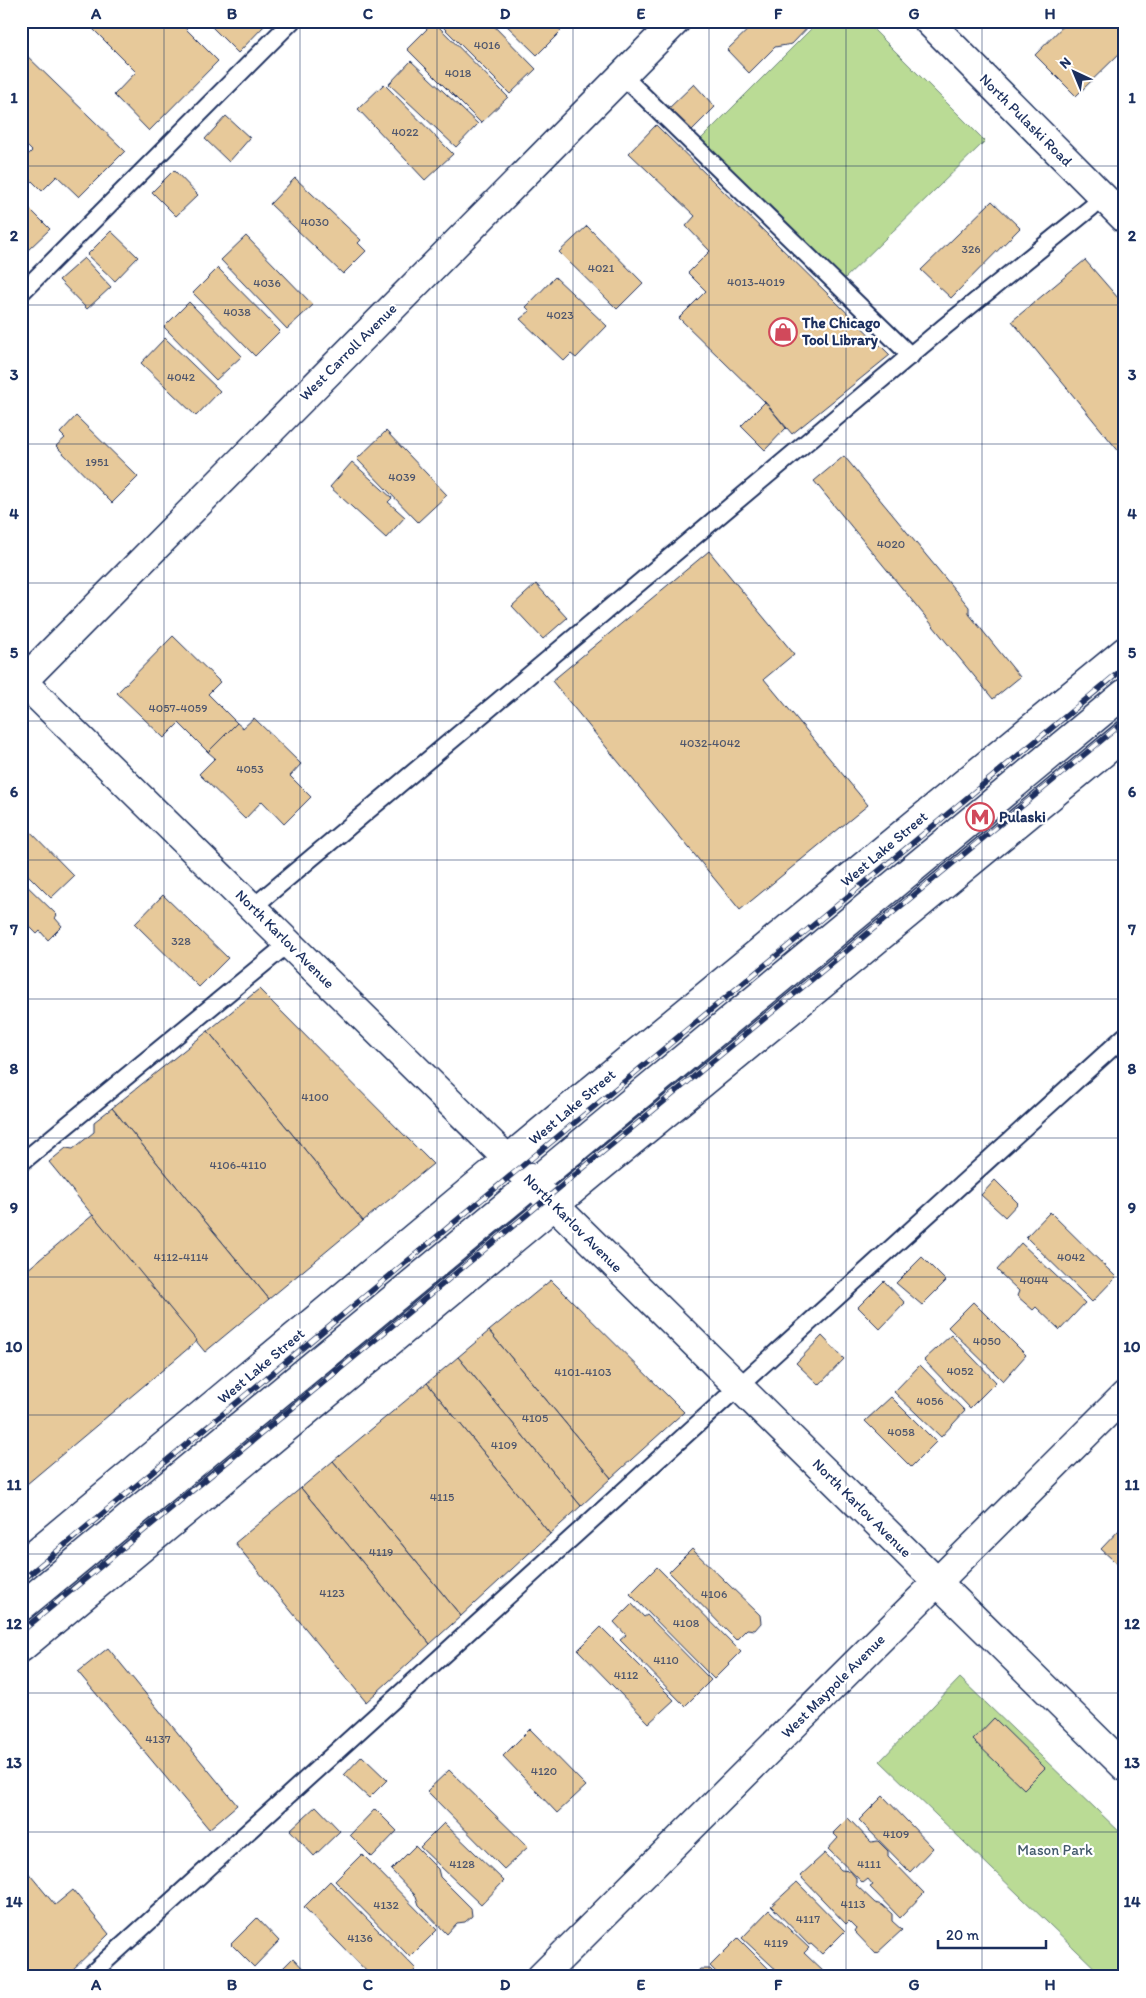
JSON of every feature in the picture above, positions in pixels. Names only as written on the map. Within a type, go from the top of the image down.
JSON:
[{"type":"main road","name":"West Carroll Avenue","points":[[22,681],[676,21]]},
{"type":"main road","name":"North Pulaski Road","points":[[928,21],[1125,219]]},
{"type":"main road","name":"West Lake Street","points":[[21,1565],[1125,650]]},
{"type":"main road","name":"North Karlov Avenue","points":[[22,681],[1125,1767]]},
{"type":"main road","points":[[21,1606],[1125,693]]},
{"type":"main road","points":[[21,1648],[1125,735]]},
{"type":"main road","name":"West Maypole Avenue","points":[[541,1977],[1125,1395]]},
{"type":"lane","points":[[21,293],[292,21]]},
{"type":"lane","points":[[622,76],[911,356]]},
{"type":"lane","points":[[253,908],[911,356],[1103,198]]},
{"type":"lane","points":[[21,1163],[289,943]]},
{"type":"lane","points":[[88,1977],[1125,1036]]},
{"type":"green space","points":[[819,21],[865,21],[985,141],[838,285],[694,146]]},
{"type":"green space","name":"Mason Park","points":[[960,1678],[1125,1837],[1125,1977],[1104,1977],[880,1761]]},
{"type":"building","points":[[85,21],[178,21],[218,61],[149,131],[114,95],[136,72]]},
{"type":"building","points":[[206,21],[266,21],[267,23],[238,53]]},
{"type":"building","points":[[437,21],[489,21],[536,69],[510,94]]},
{"type":"building","points":[[502,21],[551,21],[561,31],[537,55]]},
{"type":"building","points":[[757,21],[814,21],[792,44],[775,47],[749,73],[727,50]]},
{"type":"building","points":[[1068,21],[1125,21],[1125,48],[1076,96],[1035,55]]},
{"type":"building","points":[[434,22],[508,97],[481,123],[407,49]]},
{"type":"building","points":[[21,50],[125,151],[79,197],[57,176],[42,191],[21,170],[21,162],[32,151],[21,142]]},
{"type":"building","points":[[411,61],[478,124],[456,147],[389,84]]},
{"type":"building","points":[[384,84],[453,154],[425,180],[358,109]]},
{"type":"building","points":[[694,84],[715,107],[690,132],[667,110]]},
{"type":"building","points":[[226,116],[250,138],[229,162],[205,139]]},
{"type":"building","points":[[656,125],[890,355],[792,434],[765,402],[679,318],[706,291],[688,273],[710,251],[686,226],[695,216],[629,153]]},
{"type":"building","points":[[174,170],[198,195],[176,216],[152,192]]},
{"type":"building","points":[[295,178],[361,240],[358,243],[366,251],[343,274],[270,204]]},
{"type":"building","points":[[21,200],[50,229],[28,250],[21,243]]},
{"type":"building","points":[[992,201],[1020,228],[951,298],[921,270]]},
{"type":"building","points":[[587,226],[643,283],[617,309],[559,252]]},
{"type":"building","points":[[111,231],[138,257],[115,281],[87,255]]},
{"type":"building","points":[[246,236],[313,305],[287,329],[221,260]]},
{"type":"building","points":[[84,258],[111,287],[87,309],[59,280]]},
{"type":"building","points":[[1085,260],[1125,306],[1125,459],[1012,321]]},
{"type":"building","points":[[218,268],[280,331],[255,356],[193,293]]},
{"type":"building","points":[[555,277],[607,326],[576,358],[571,354],[564,361],[520,319],[530,311],[526,307]]},
{"type":"building","points":[[189,302],[242,356],[216,380],[164,327]]},
{"type":"building","points":[[165,338],[220,391],[196,416],[141,363]]},
{"type":"building","points":[[765,402],[786,428],[765,450],[741,426]]},
{"type":"building","points":[[76,416],[138,477],[112,503],[56,446],[65,438],[60,433]]},
{"type":"building","points":[[386,431],[447,495],[418,522],[357,459]]},
{"type":"building","points":[[844,456],[969,607],[969,614],[1020,677],[993,699],[814,481]]},
{"type":"building","points":[[352,462],[392,498],[388,502],[405,517],[386,538],[330,487]]},
{"type":"building","points":[[709,551],[794,654],[764,679],[868,805],[740,910],[552,681]]},
{"type":"building","points":[[536,584],[567,618],[543,639],[512,606]]},
{"type":"building","points":[[173,636],[220,682],[208,694],[237,723],[208,752],[179,723],[164,738],[117,693]]},
{"type":"building","points":[[254,718],[301,764],[290,776],[311,797],[284,824],[262,801],[245,819],[199,774],[215,758],[208,752],[237,723],[243,728]]},
{"type":"building","points":[[21,822],[74,876],[51,898],[21,868]]},
{"type":"building","points":[[21,880],[57,915],[55,918],[62,926],[48,940],[40,931],[37,934],[21,918]]},
{"type":"building","points":[[163,895],[228,958],[199,987],[135,924]]},
{"type":"building","points":[[259,989],[433,1164],[363,1221],[208,1031]]},
{"type":"building","points":[[208,1031],[363,1221],[269,1299],[112,1108]]},
{"type":"building","points":[[112,1108],[269,1299],[205,1352],[49,1162],[66,1148],[73,1149],[94,1132],[94,1122]]},
{"type":"building","points":[[995,1180],[1018,1203],[1005,1217],[981,1195]]},
{"type":"building","points":[[1050,1212],[1116,1277],[1092,1302],[1026,1237]]},
{"type":"building","points":[[93,1215],[197,1341],[21,1489],[21,1275]]},
{"type":"building","points":[[1021,1243],[1085,1303],[1060,1330],[1036,1307],[1033,1310],[1017,1296],[1019,1291],[997,1270]]},
{"type":"building","points":[[922,1257],[946,1281],[922,1305],[896,1283]]},
{"type":"building","points":[[551,1280],[684,1412],[611,1478],[489,1331]]},
{"type":"building","points":[[884,1281],[905,1303],[880,1329],[858,1307]]},
{"type":"building","points":[[973,1302],[1026,1355],[1003,1381],[948,1327]]},
{"type":"building","points":[[489,1331],[611,1478],[581,1506],[458,1357]]},
{"type":"building","points":[[951,1335],[996,1382],[970,1408],[924,1360]]},
{"type":"building","points":[[822,1336],[844,1359],[819,1385],[796,1363]]},
{"type":"building","points":[[458,1357],[581,1506],[550,1534],[427,1383]]},
{"type":"building","points":[[920,1365],[965,1411],[941,1437],[894,1392]]},
{"type":"building","points":[[427,1383],[550,1534],[461,1616],[333,1461]]},
{"type":"building","points":[[891,1397],[936,1442],[911,1467],[865,1421]]},
{"type":"building","points":[[333,1461],[461,1616],[430,1644],[301,1488]]},
{"type":"building","points":[[301,1488],[430,1644],[366,1702],[235,1543]]},
{"type":"building","points":[[1119,1530],[1125,1536],[1125,1571],[1101,1549]]},
{"type":"building","points":[[692,1549],[760,1615],[761,1623],[755,1630],[747,1629],[736,1640],[669,1572]]},
{"type":"building","points":[[657,1567],[741,1652],[714,1679],[630,1594]]},
{"type":"building","points":[[632,1604],[644,1617],[647,1615],[711,1680],[685,1706],[620,1640],[626,1635],[614,1622]]},
{"type":"building","points":[[601,1627],[674,1700],[649,1723],[578,1650]]},
{"type":"building","points":[[108,1648],[237,1805],[209,1829],[78,1672]]},
{"type":"building","points":[[994,1718],[1045,1768],[1024,1789],[973,1740]]},
{"type":"building","points":[[530,1729],[586,1786],[557,1813],[503,1756]]},
{"type":"building","points":[[362,1756],[387,1780],[369,1798],[344,1775]]},
{"type":"building","points":[[449,1770],[528,1847],[504,1869],[427,1791]]},
{"type":"building","points":[[883,1796],[933,1848],[910,1872],[859,1820]]},
{"type":"building","points":[[316,1806],[340,1831],[314,1856],[290,1830]]},
{"type":"building","points":[[375,1809],[397,1831],[372,1857],[350,1835]]},
{"type":"building","points":[[848,1818],[871,1842],[878,1841],[888,1851],[888,1856],[924,1893],[900,1918],[870,1887],[873,1885],[868,1879],[863,1883],[828,1849],[838,1838],[833,1833]]},
{"type":"building","points":[[444,1823],[504,1881],[481,1905],[420,1847]]},
{"type":"building","points":[[415,1846],[438,1869],[440,1877],[471,1908],[472,1916],[465,1922],[457,1923],[447,1934],[419,1905],[416,1896],[391,1870]]},
{"type":"building","points":[[825,1853],[841,1870],[850,1871],[856,1878],[856,1885],[875,1903],[882,1905],[892,1914],[892,1921],[902,1930],[876,1954],[854,1931],[856,1928],[849,1921],[846,1924],[800,1876]]},
{"type":"building","points":[[362,1854],[437,1930],[410,1957],[335,1881]]},
{"type":"building","points":[[21,1864],[55,1905],[73,1890],[109,1934],[65,1977],[21,1977]]},
{"type":"building","points":[[330,1881],[416,1969],[408,1977],[372,1977],[304,1907]]},
{"type":"building","points":[[797,1882],[845,1931],[822,1954],[811,1944],[809,1945],[771,1906]]},
{"type":"building","points":[[769,1910],[809,1948],[804,1953],[826,1974],[824,1977],[793,1977],[789,1973],[784,1977],[742,1938]]},
{"type":"building","points":[[257,1918],[279,1941],[254,1967],[231,1944]]},
{"type":"building","points":[[738,1938],[777,1977],[721,1977],[710,1966]]},
{"type":"building","points":[[293,1958],[311,1977],[274,1977]]},
{"type":"building","points":[[700,1969],[710,1969],[718,1977],[692,1977]]},
{"type":"railway","points":[[21,1581],[1125,667]]},
{"type":"railway","points":[[21,1632],[1125,721]]},
{"type":"place","name":"The Chicago Tool Library","points":[[783,332]]},
{"type":"place","name":"Pulaski","points":[[980,817]]}]
